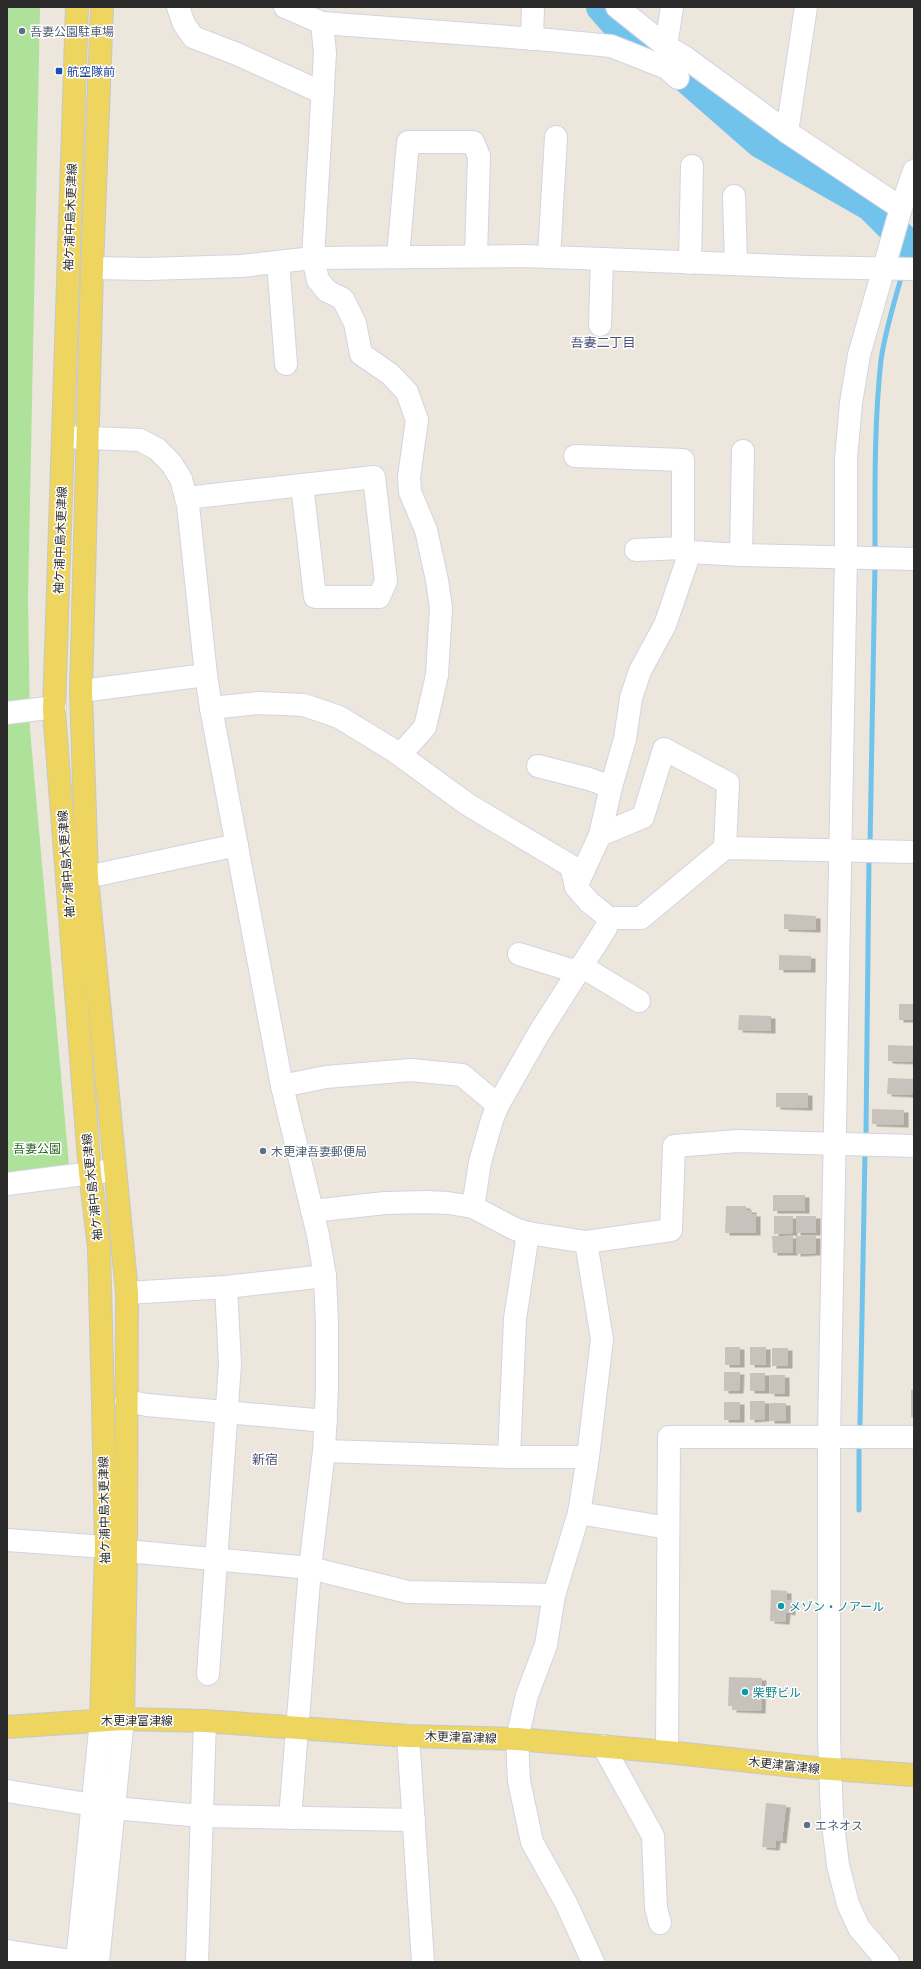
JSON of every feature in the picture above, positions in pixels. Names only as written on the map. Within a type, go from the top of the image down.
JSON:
[{"type":"main road","name":"袖ケ浦中島木更津線","points":[[77,7],[55,707],[90,1173],[99,1247],[116,1549],[123,1719]]},
{"type":"main road","name":"袖ケ浦中島木更津線","points":[[101,1720],[116,1549],[126,1401],[127,1293],[88,877],[81,692],[92,268],[102,7]]},
{"type":"main road","name":"木更津富津線","points":[[7,1727],[123,1719],[205,1722],[408,1736],[517,1739],[667,1752],[831,1770],[914,1774]]},
{"type":"street","points":[[178,7],[184,24],[193,37],[237,54],[323,93]]},
{"type":"street","points":[[285,7],[322,23],[611,46],[667,68],[678,78]]},
{"type":"street","points":[[532,39],[533,7]]},
{"type":"street","points":[[617,7],[627,17],[666,46],[686,58],[787,132],[901,208]]},
{"type":"street","points":[[666,46],[672,7]]},
{"type":"street","points":[[787,132],[806,7]]},
{"type":"street","points":[[322,23],[325,53],[313,258],[318,280],[327,291],[343,299],[355,323],[361,354],[390,374],[407,392],[417,420],[409,477],[410,492],[426,530],[437,580],[441,608],[437,675],[425,727],[400,755]]},
{"type":"street","points":[[549,257],[556,137]]},
{"type":"street","points":[[398,257],[408,142],[473,142],[479,156],[476,256]]},
{"type":"street","points":[[690,263],[692,166]]},
{"type":"street","points":[[888,1962],[859,1928],[848,1904],[838,1865],[832,1816],[829,1737],[829,1437],[841,851],[846,557],[846,459],[851,403],[859,355],[883,268],[914,171]]},
{"type":"street","points":[[734,196],[736,264]]},
{"type":"street","points":[[92,268],[147,269],[241,266],[313,258],[476,256],[914,269]]},
{"type":"street","points":[[600,325],[602,259]]},
{"type":"street","points":[[278,262],[286,364]]},
{"type":"street","points":[[64,437],[140,440],[157,449],[171,463],[181,479],[186,498],[211,708],[282,1086],[321,1251],[327,1323],[326,1421],[324,1451],[310,1568],[290,1818]]},
{"type":"street","points":[[742,555],[743,451]]},
{"type":"street","points":[[575,456],[683,460],[686,550],[665,625],[640,671],[631,698],[625,739],[611,787],[600,835],[576,887]]},
{"type":"street","points":[[186,498],[302,485],[374,477],[386,580],[379,597],[315,597],[302,485]]},
{"type":"street","points":[[636,550],[686,550],[742,555],[914,559]]},
{"type":"street","points":[[81,692],[206,675]]},
{"type":"street","points":[[211,708],[258,703],[304,705],[340,717],[400,755],[467,804],[571,866],[576,887],[588,902],[609,918],[641,918],[726,848],[914,852]]},
{"type":"street","points":[[7,714],[55,707]]},
{"type":"street","points":[[600,835],[643,816],[664,749],[728,783],[726,848]]},
{"type":"street","points":[[538,766],[589,779],[611,787]]},
{"type":"street","points":[[88,877],[237,845]]},
{"type":"street","points":[[473,1207],[480,1162],[492,1120],[498,1105],[539,1033],[606,928],[609,918]]},
{"type":"street","points":[[519,954],[579,969],[639,1001]]},
{"type":"street","points":[[282,1086],[326,1077],[411,1070],[462,1075],[498,1105]]},
{"type":"street","points":[[312,1210],[351,1205],[426,1202],[473,1207],[515,1229],[528,1233],[586,1242],[671,1230],[674,1146],[738,1141],[914,1146]]},
{"type":"street","points":[[7,1184],[115,1170]]},
{"type":"street","points":[[509,1457],[515,1318],[528,1233]]},
{"type":"street","points":[[586,1242],[602,1339],[588,1457],[580,1513],[554,1595],[546,1645],[527,1695],[517,1739],[519,1781],[532,1842],[566,1903],[593,1962]]},
{"type":"street","points":[[127,1293],[226,1287],[324,1276]]},
{"type":"street","points":[[208,1674],[230,1364],[226,1287]]},
{"type":"street","points":[[126,1401],[226,1413],[326,1421]]},
{"type":"street","points":[[667,1752],[669,1437],[914,1437]]},
{"type":"street","points":[[324,1451],[509,1457],[588,1457]]},
{"type":"street","points":[[580,1513],[668,1528]]},
{"type":"street","points":[[7,1540],[216,1558],[310,1568],[408,1592],[554,1595]]},
{"type":"street","points":[[98,1962],[123,1719]]},
{"type":"street","points":[[7,1952],[77,1962],[101,1720]]},
{"type":"street","points":[[197,1962],[205,1722]]},
{"type":"street","points":[[408,1736],[423,1962]]},
{"type":"street","points":[[603,1746],[653,1836],[656,1908],[660,1923]]},
{"type":"street","points":[[7,1791],[93,1805]]},
{"type":"street","points":[[114,1808],[201,1816],[414,1820]]},
{"type":"green space","name":"吾妻公園","points":[[7,7],[40,7],[28,599],[30,730],[70,1176],[7,1184]]},
{"type":"building","points":[[784,914],[816,916],[816,930],[784,929]]},
{"type":"building","points":[[779,955],[811,956],[811,970],[779,970]]},
{"type":"building","points":[[899,1004],[914,1004],[914,1020],[899,1020]]},
{"type":"building","points":[[739,1015],[771,1016],[771,1031],[738,1030]]},
{"type":"building","points":[[888,1045],[913,1046],[912,1062],[888,1061]]},
{"type":"building","points":[[888,1078],[913,1079],[912,1095],[887,1094]]},
{"type":"building","points":[[776,1093],[808,1093],[808,1108],[776,1107]]},
{"type":"building","points":[[872,1109],[904,1110],[904,1125],[872,1124]]},
{"type":"building","points":[[773,1195],[805,1195],[805,1211],[773,1211]]},
{"type":"building","points":[[726,1206],[746,1206],[746,1210],[752,1210],[752,1214],[756,1214],[756,1233],[725,1233]]},
{"type":"building","points":[[774,1216],[793,1216],[793,1233],[774,1234]]},
{"type":"building","points":[[796,1216],[816,1216],[816,1233],[796,1233]]},
{"type":"building","points":[[772,1236],[793,1236],[793,1253],[773,1253]]},
{"type":"building","points":[[796,1236],[816,1236],[816,1253],[796,1254]]},
{"type":"building","points":[[725,1347],[740,1347],[740,1365],[725,1365]]},
{"type":"building","points":[[750,1347],[766,1347],[766,1365],[750,1365]]},
{"type":"building","points":[[772,1348],[788,1348],[788,1366],[772,1366]]},
{"type":"building","points":[[724,1372],[740,1372],[739,1391],[724,1391]]},
{"type":"building","points":[[750,1373],[765,1373],[765,1391],[750,1391]]},
{"type":"building","points":[[770,1375],[785,1375],[785,1394],[770,1394]]},
{"type":"building","points":[[911,1390],[914,1390],[914,1417],[911,1417]]},
{"type":"building","points":[[750,1401],[765,1401],[765,1419],[750,1420]]},
{"type":"building","points":[[724,1402],[740,1402],[740,1420],[724,1420]]},
{"type":"building","points":[[770,1403],[786,1403],[786,1421],[770,1421]]},
{"type":"building","name":"メゾン・ノアール","points":[[771,1590],[787,1591],[787,1600],[791,1600],[791,1613],[786,1612],[785,1622],[770,1621]]},
{"type":"building","name":"柴野ビル","points":[[729,1677],[762,1678],[761,1711],[732,1710],[732,1706],[728,1706]]},
{"type":"building","points":[[766,1803],[786,1805],[782,1841],[776,1840],[775,1848],[762,1847]]},
{"type":"waterway","points":[[601,7],[630,40],[671,65],[760,143],[870,206],[911,247]]},
{"type":"waterway","points":[[906,263],[911,247]]},
{"type":"waterway","points":[[875,554],[876,432],[881,360],[887,328],[902,275]]},
{"type":"waterway","points":[[870,846],[875,564]]},
{"type":"waterway","points":[[866,1133],[869,856]]},
{"type":"waterway","points":[[860,1425],[865,1153]]},
{"type":"waterway","points":[[859,1446],[859,1510]]},
{"type":"place","name":"吾妻公園駐車場","points":[[22,31]]},
{"type":"place","name":"航空隊前","points":[[59,71]]},
{"type":"place","name":"木更津吾妻郵便局","points":[[263,1151]]},
{"type":"place","name":"メゾン・ノアール","points":[[781,1606]]},
{"type":"place","name":"柴野ビル","points":[[745,1692]]},
{"type":"place","name":"エネオス","points":[[807,1825]]},
{"type":"district","name":"吾妻二丁目","points":[[603,342]]},
{"type":"district","name":"新宿","points":[[265,1459]]}]
